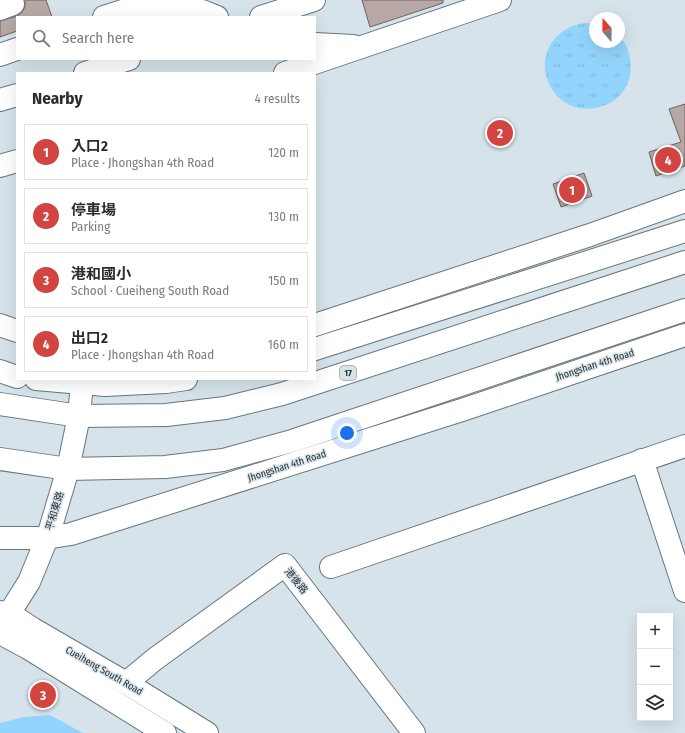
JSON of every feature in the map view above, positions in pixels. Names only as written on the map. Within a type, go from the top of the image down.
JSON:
[{"type":"main road","points":[[0,8],[13,4],[12,0]]},
{"type":"main road","points":[[264,16],[314,0]]},
{"type":"main road","points":[[288,72],[366,47],[500,0]]},
{"type":"main road","points":[[107,16],[145,4],[202,11],[214,16]]},
{"type":"main road","points":[[316,44],[366,47]]},
{"type":"main road","points":[[0,55],[16,49]]},
{"type":"main road","points":[[88,72],[126,60]]},
{"type":"main road","points":[[0,100],[16,94]]},
{"type":"main road","points":[[0,166],[16,161]]},
{"type":"main road","points":[[316,325],[590,235],[685,201]]},
{"type":"main road","points":[[316,349],[685,231]]},
{"type":"main road","name":"17","points":[[0,404],[79,416],[166,415],[225,408],[282,394],[685,262]]},
{"type":"main road","points":[[0,459],[68,469],[164,468],[223,460],[292,441],[685,310]]},
{"type":"main road","points":[[0,325],[16,331]]},
{"type":"main road","name":"Jhongshan 4th Road","points":[[0,538],[46,538],[71,534],[465,409],[685,335]]},
{"type":"main road","points":[[0,371],[16,377]]},
{"type":"main road","points":[[48,380],[105,385],[179,380]]},
{"type":"main road","name":"平和東路","points":[[3,618],[29,582],[46,538],[68,469],[79,416],[82,383]]},
{"type":"main road","points":[[331,566],[685,446]]},
{"type":"main road","points":[[642,460],[685,591]]},
{"type":"main road","name":"港後路","points":[[126,683],[155,659],[285,565],[414,733]]},
{"type":"main road","name":"Cueiheng South Road","points":[[3,618],[33,629],[126,683],[207,733]]},
{"type":"main road","name":"Cueiheng South Road","points":[[0,633],[28,648],[165,733]]},
{"type":"green space","points":[[589,23],[589,48],[625,48],[625,43],[626,45],[631,65],[629,80],[619,96],[608,104],[588,109],[572,106],[558,97],[549,84],[545,69],[547,53],[555,39],[570,27]]},
{"type":"green space","points":[[50,715],[83,733],[0,733],[0,723],[23,717]]},
{"type":"building","points":[[25,0],[46,0],[52,16],[17,16],[25,7]]},
{"type":"building","points":[[362,0],[443,0],[443,3],[370,27]]},
{"type":"building","points":[[16,16],[16,31],[0,37],[0,21]]},
{"type":"building","points":[[685,104],[685,166],[656,176],[649,152],[681,142],[669,109]]},
{"type":"building","points":[[584,173],[592,196],[561,207],[553,184]]},
{"type":"place","name":"停車場","points":[[500,133]]},
{"type":"place","name":"出口2","points":[[668,160]]},
{"type":"place","name":"入口2","points":[[572,190]]},
{"type":"place","name":"港和國小","points":[[43,695]]}]
